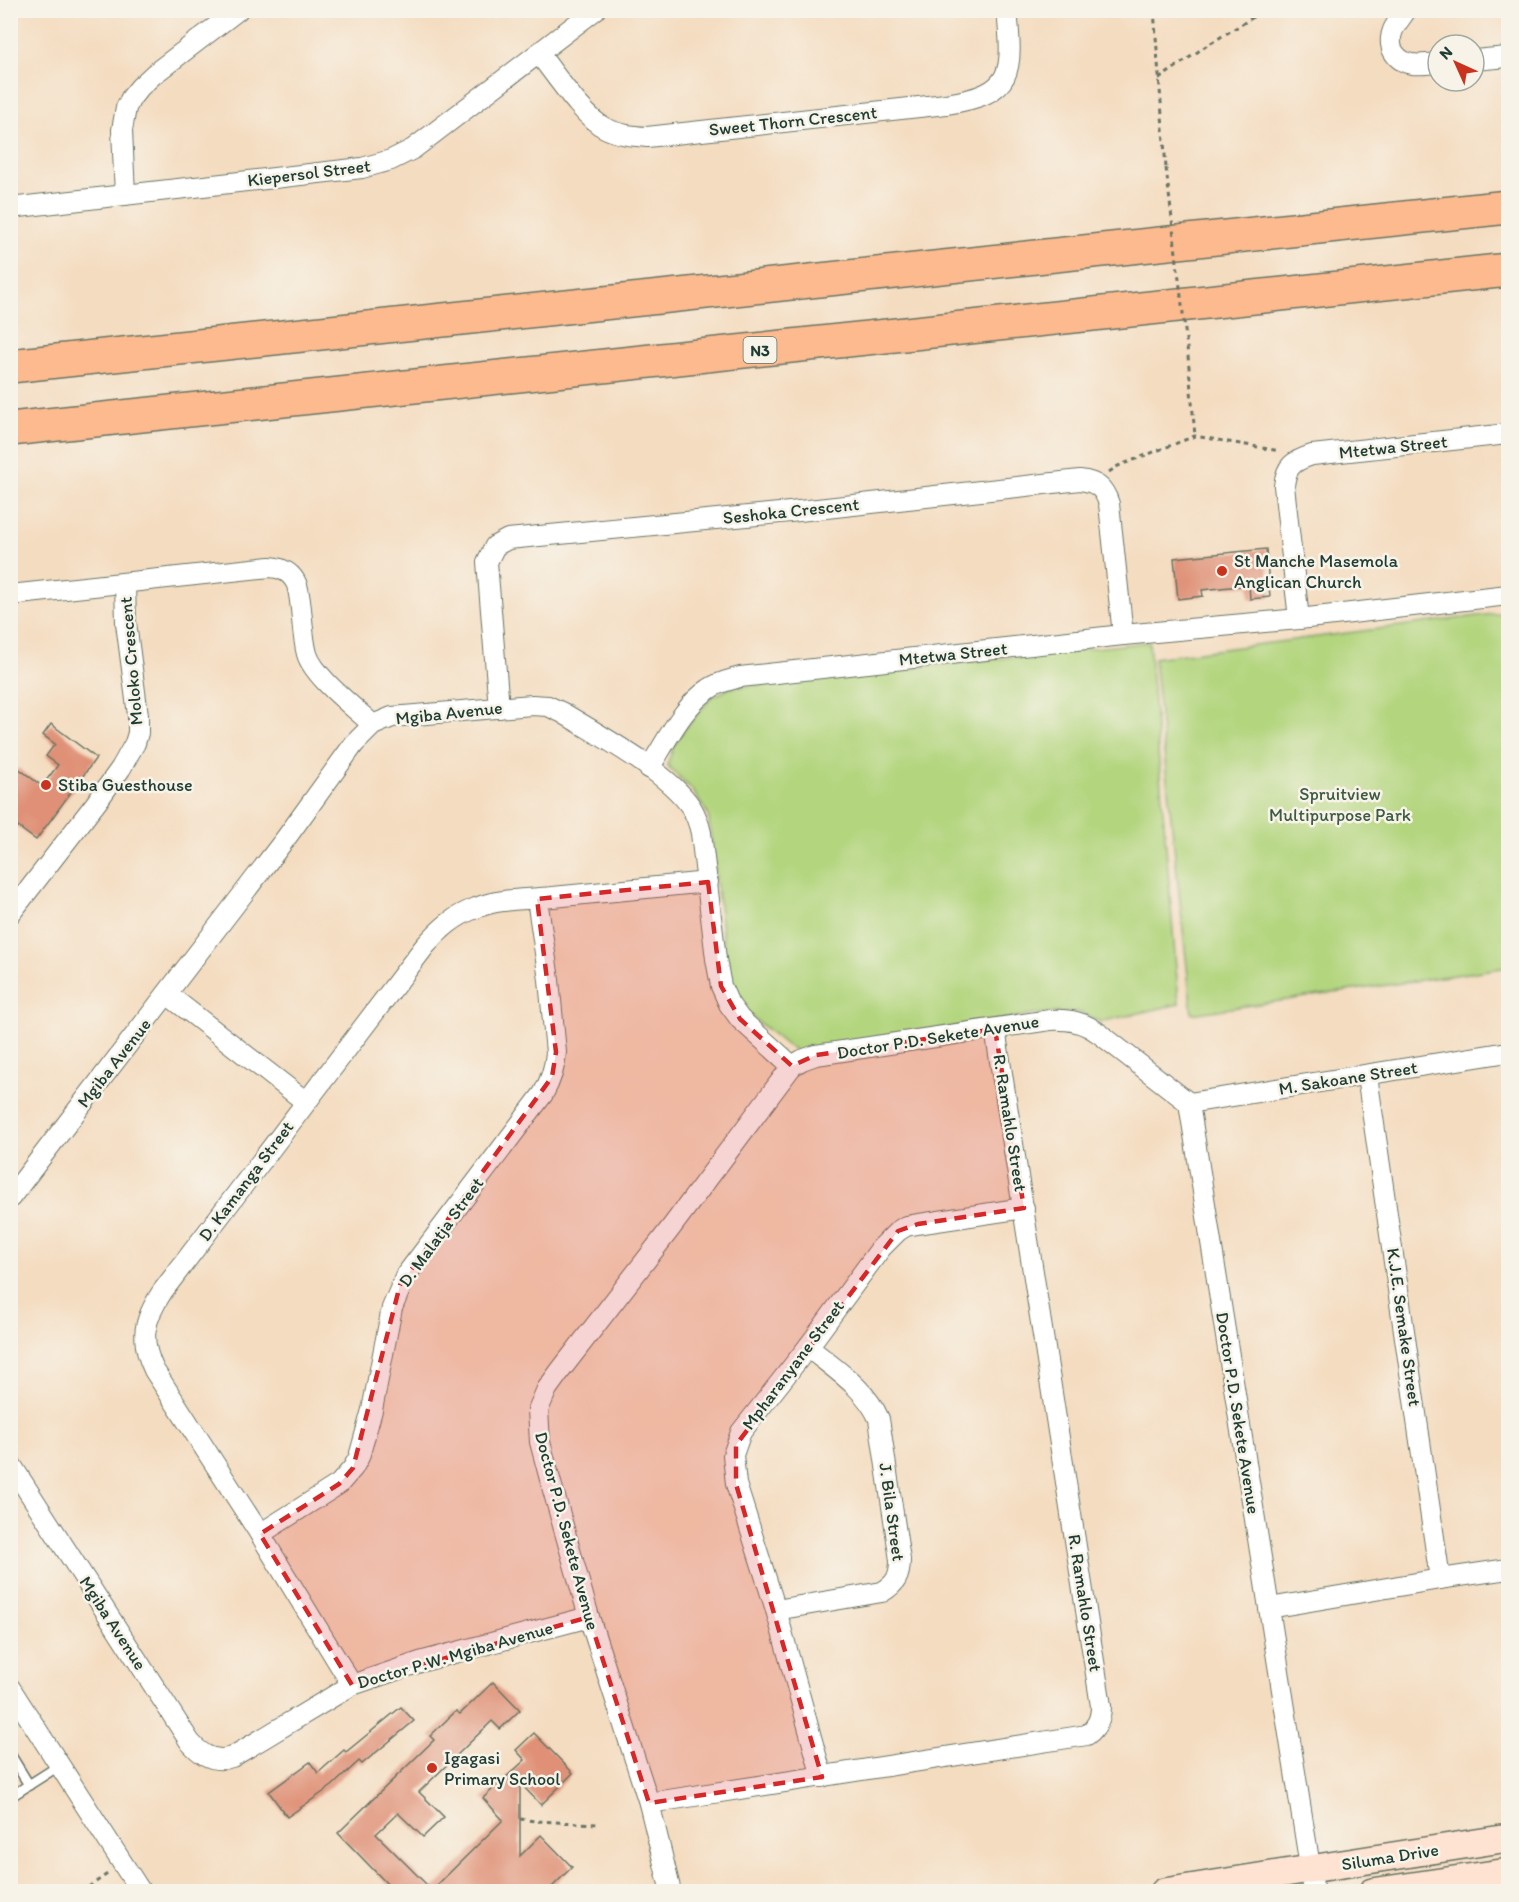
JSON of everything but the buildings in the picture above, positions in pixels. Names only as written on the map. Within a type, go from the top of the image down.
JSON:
[{"type":"highway","points":[[10,366],[1509,207]]},
{"type":"highway","name":"N3","points":[[10,429],[1509,270]]},
{"type":"street","points":[[125,195],[122,130],[126,108],[131,98],[154,74],[238,10]]},
{"type":"street","name":"Kiepersol Street","points":[[10,208],[363,168],[391,160],[413,149],[595,10]]},
{"type":"street","name":"Sweet Thorn Crescent","points":[[539,54],[580,106],[602,127],[626,135],[647,137],[946,104],[978,97],[994,89],[1007,73],[1010,61],[1006,10]]},
{"type":"street","points":[[1406,10],[1392,32],[1390,42],[1398,59],[1407,64],[1426,64]]},
{"type":"street","points":[[1486,59],[1509,57]]},
{"type":"street","name":"Mtetwa Street","points":[[1294,463],[1312,455],[1509,434]]},
{"type":"street","points":[[1294,463],[1286,473],[1284,486],[1299,619]]},
{"type":"street","name":"Seshoka Crescent","points":[[499,708],[487,562],[495,546],[503,540],[790,512],[1080,480],[1090,481],[1100,486]]},
{"type":"street","points":[[1100,486],[1109,504],[1123,635]]},
{"type":"street","name":"Moloko Crescent","points":[[10,595],[270,567],[285,570],[294,577],[297,585],[305,644],[311,662],[325,680],[373,724]]},
{"type":"street","name":"Moloko Crescent","points":[[10,914],[96,803],[121,768],[135,743],[138,733],[138,715],[126,623],[125,583]]},
{"type":"street","name":"Mtetwa Street","points":[[649,768],[687,708],[711,687],[740,677],[1509,595]]},
{"type":"street","name":"Mgiba Avenue","points":[[10,1198],[286,838],[362,734],[373,724],[392,717],[532,705],[548,706],[563,713],[649,768],[679,793],[698,820],[721,986],[729,1004],[740,1019],[792,1066]]},
{"type":"street","name":"D. Kamanga Street","points":[[352,1685],[260,1534],[154,1370],[148,1356],[144,1332],[147,1318],[162,1292],[438,931],[462,914],[506,900],[708,882]]},
{"type":"street","name":"D. Malatja Street","points":[[260,1534],[339,1484],[353,1468],[359,1457],[369,1420],[392,1308],[400,1285],[543,1094],[552,1077],[556,1052],[549,980],[537,899]]},
{"type":"street","points":[[167,994],[306,1102]]},
{"type":"street","name":"Doctor P.D. Sekete Avenue","points":[[671,1892],[649,1803],[589,1617],[540,1442],[538,1410],[560,1371],[792,1066],[816,1056],[1050,1020],[1070,1020],[1087,1024],[1188,1103],[1312,1881]]},
{"type":"street","name":"R. Ramahlo Street","points":[[649,1803],[1087,1735],[1099,1720],[1101,1706],[995,1029]]},
{"type":"street","name":"M. Sakoane Street","points":[[1188,1103],[1509,1052]]},
{"type":"street","name":"K.J.E. Semake Street","points":[[1367,1076],[1440,1579]]},
{"type":"street","name":"Mpharanyane Street","points":[[822,1777],[776,1610],[736,1484],[733,1455],[741,1432],[808,1347],[881,1248],[898,1231],[906,1226],[1024,1208]]},
{"type":"street","name":"J. Bila Street","points":[[776,1610],[882,1592],[896,1582],[900,1573],[879,1419],[875,1408],[867,1397],[808,1347]]},
{"type":"street","name":"Mgiba Avenue","points":[[10,1463],[190,1742],[204,1755],[214,1759],[223,1760],[232,1757]]},
{"type":"street","points":[[1269,1608],[1509,1569]]},
{"type":"street","name":"Doctor P.W. Mgiba Avenue","points":[[232,1757],[352,1685],[420,1662],[589,1617]]},
{"type":"street","points":[[10,1688],[141,1892]]},
{"type":"street","name":"Siluma Drive","points":[[1164,1892],[1312,1881],[1509,1838]]},
{"type":"street","name":"Siluma Drive","points":[[1372,1892],[1509,1872]]},
{"type":"lane","points":[[10,1754],[29,1785]]},
{"type":"lane","points":[[10,1797],[60,1765]]},
{"type":"path","points":[[1154,10],[1166,168],[1195,436]]},
{"type":"path","points":[[1160,79],[1206,46],[1265,10]]},
{"type":"path","points":[[1100,486],[1103,476],[1118,466],[1195,436],[1286,452],[1294,463]]},
{"type":"path","points":[[520,1819],[599,1824]]},
{"type":"path","points":[[81,1892],[123,1864]]},
{"type":"highlighted area","points":[[708,882],[721,986],[740,1019],[792,1066],[816,1055],[995,1029],[1024,1208],[918,1224],[898,1231],[736,1445],[736,1484],[822,1777],[649,1803],[589,1617],[352,1685],[260,1534],[339,1484],[353,1468],[400,1285],[552,1077],[556,1052],[537,899]]},
{"type":"green space","name":"Spruitview Multipurpose Park","points":[[1508,612],[1508,967],[1192,1014],[1154,658]]},
{"type":"green space","points":[[1149,642],[1179,1004],[1100,1022],[1080,1012],[1038,1014],[798,1052],[741,1008],[729,988],[708,814],[693,791],[667,765],[673,748],[684,730],[712,697],[730,688]]},
{"type":"place","name":"St Manche Masemola Anglican Church","points":[[1222,571]]},
{"type":"place","name":"Stiba Guesthouse","points":[[46,785]]},
{"type":"place","name":"Igagasi Primary School","points":[[432,1768]]}]
